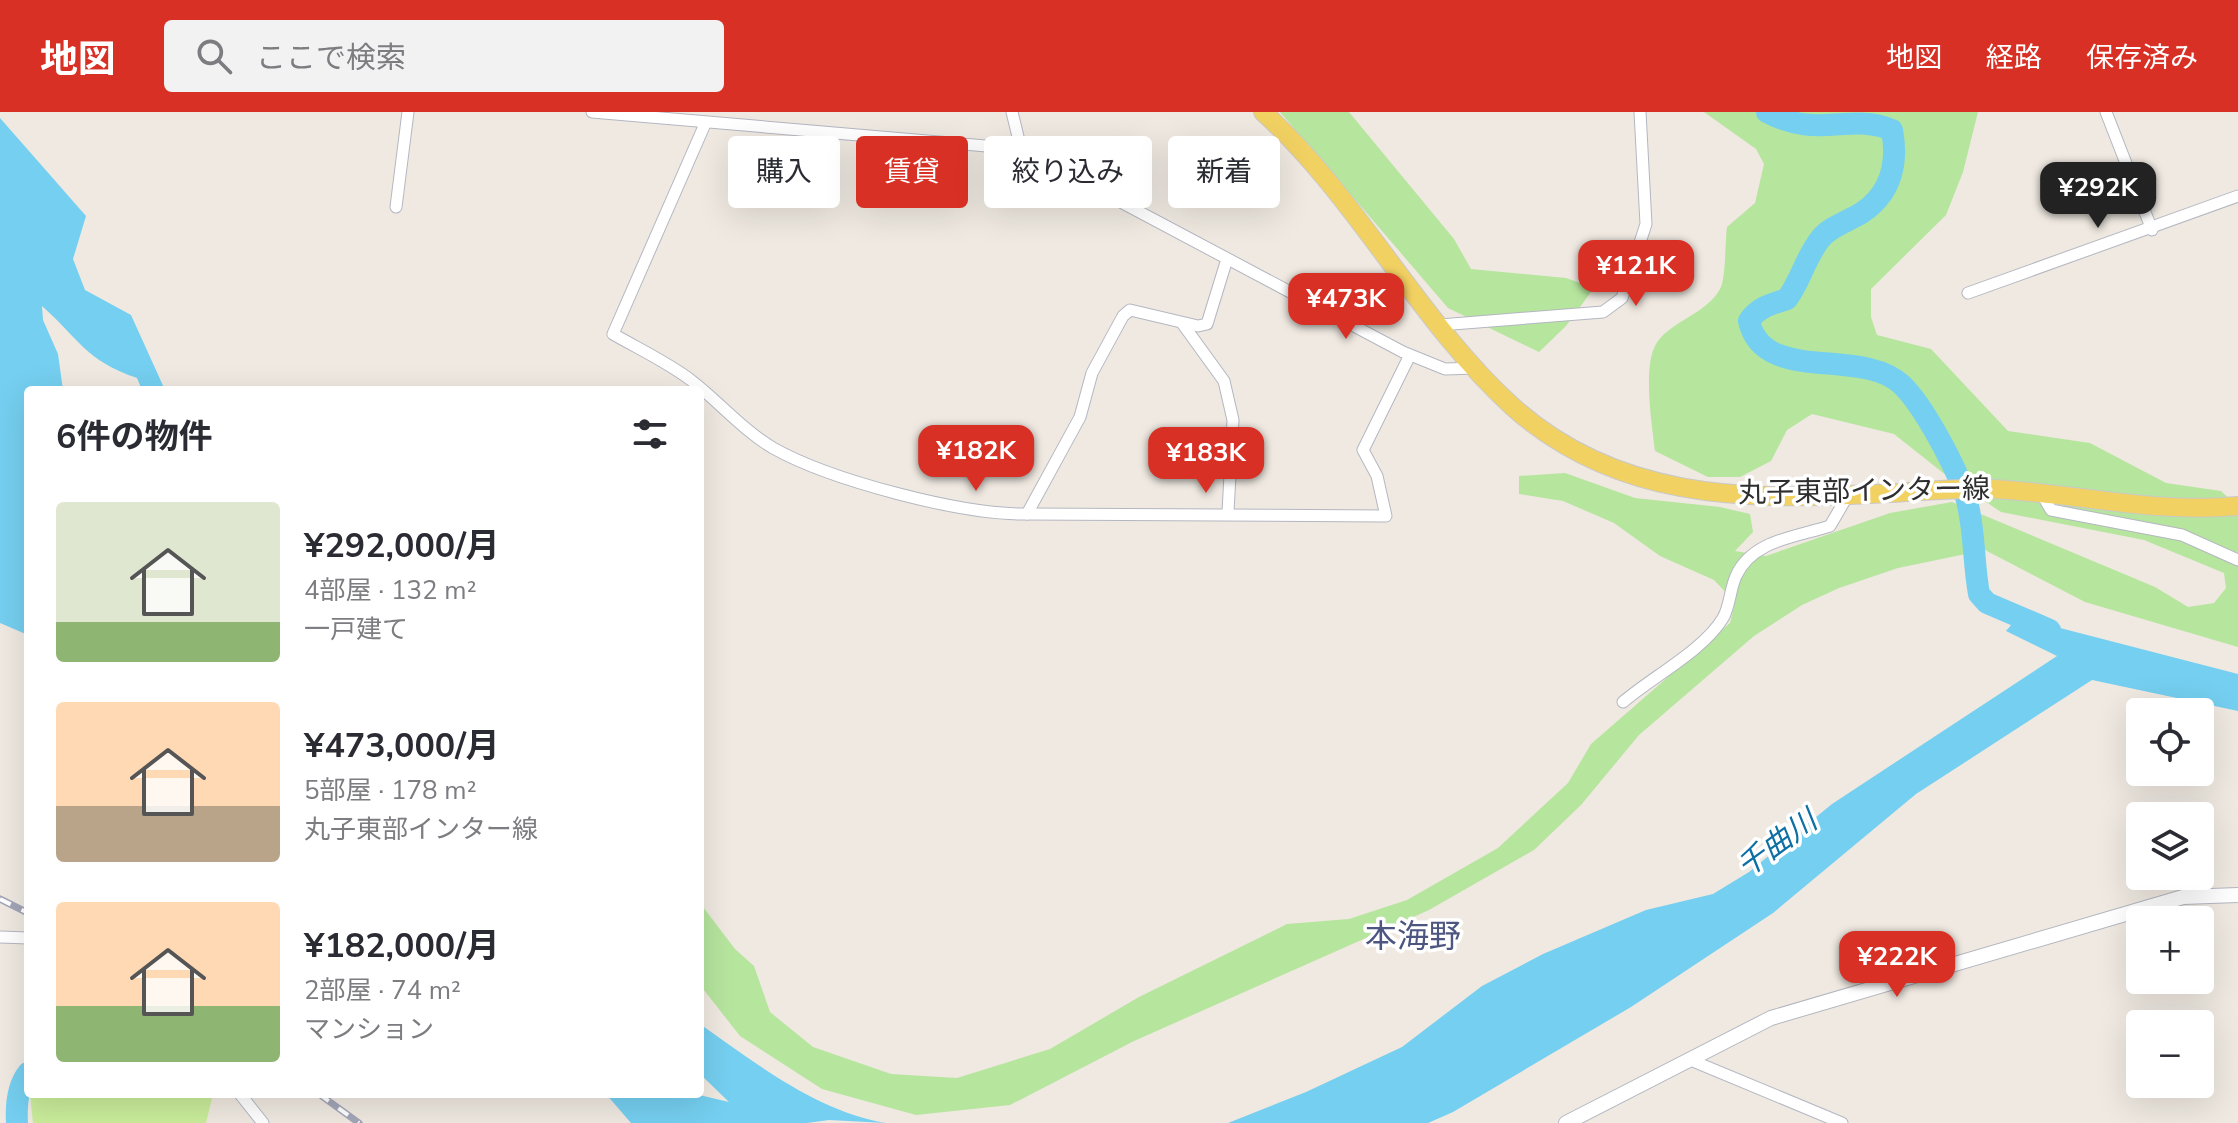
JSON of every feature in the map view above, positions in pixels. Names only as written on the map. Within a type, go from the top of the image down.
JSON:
[{"type":"main road","name":"丸子東部インター線","points":[[1263,112],[1320,176],[1475,368],[1513,407],[1561,444],[1631,477],[1672,487],[1729,493],[1848,495],[1988,489],[2156,508],[2238,506]]},
{"type":"street","points":[[396,207],[408,112]]},
{"type":"street","points":[[592,112],[984,146]]},
{"type":"street","points":[[1012,112],[1018,136]]},
{"type":"street","points":[[1440,325],[1603,312],[1622,298],[1646,224],[1640,112]]},
{"type":"street","points":[[2106,112],[2152,230]]},
{"type":"street","points":[[699,386],[613,334],[705,124]]},
{"type":"street","points":[[1968,293],[2152,230],[2238,196]]},
{"type":"street","points":[[1131,208],[1410,355],[1445,369],[1461,371],[1475,368]]},
{"type":"street","points":[[1027,514],[1080,417],[1092,373],[1123,316],[1130,310],[1182,323],[1207,324],[1227,259]]},
{"type":"street","points":[[1182,323],[1224,381],[1233,420],[1228,512]]},
{"type":"street","points":[[704,391],[770,446],[817,469],[956,507],[997,514],[1228,512],[1386,516],[1377,476],[1363,450],[1410,355]]},
{"type":"street","points":[[2041,493],[2051,510],[2182,535],[2238,560]]},
{"type":"street","points":[[1623,702],[1692,650],[1724,618],[1743,562],[1757,549],[1830,526],[1848,495]]},
{"type":"street","points":[[1566,1123],[1751,1026],[1840,996],[2183,897],[2238,895]]},
{"type":"street","points":[[0,937],[24,938]]},
{"type":"street","points":[[1688,1059],[1842,1123]]},
{"type":"street","points":[[243,1098],[263,1123]]},
{"type":"green space","points":[[1280,112],[1349,112],[1454,239],[1471,269],[1566,278],[1594,288],[1566,326],[1539,352],[1448,308]]},
{"type":"green space","points":[[1704,112],[1978,112],[1963,172],[1946,215],[1871,289],[1871,317],[1877,335],[1931,349],[2008,431],[2090,443],[2166,483],[2221,491],[2238,507],[2238,647],[2085,602],[1985,550],[1898,568],[1839,588],[1802,605],[1754,636],[1639,735],[1581,805],[1534,850],[1429,910],[1134,1041],[1010,1105],[916,1115],[822,1089],[740,1036],[704,990],[704,908],[735,949],[754,966],[770,1012],[813,1047],[891,1074],[957,1078],[1050,1049],[1139,997],[1287,924],[1349,919],[1407,900],[1498,848],[1568,783],[1591,744],[1730,623],[1735,602],[1714,580],[1660,556],[1614,523],[1563,501],[1519,494],[1519,476],[1565,473],[1635,498],[1720,507],[1750,514],[1753,532],[1735,551],[1766,556],[1890,513],[1952,502],[2155,587],[2188,607],[2214,603],[2226,588],[2224,573],[2144,540],[2001,512],[1947,476],[1894,434],[1812,414],[1787,430],[1771,461],[1740,477],[1708,477],[1655,451],[1649,383],[1651,356],[1668,331],[1706,306],[1720,289],[1727,227],[1755,203],[1764,164],[1756,149]]},
{"type":"green space","points":[[30,1098],[212,1098],[206,1123],[33,1123]]},
{"type":"water","points":[[0,118],[86,216],[73,259],[85,290],[131,315],[163,386],[140,386],[137,378],[106,364],[84,348],[42,306],[43,320],[58,354],[62,386],[24,386],[24,633],[0,623]]},
{"type":"water","points":[[2018,617],[2238,674],[2238,711],[2214,706],[2214,698],[2177,698],[2092,680],[1916,794],[1773,913],[1631,1007],[1453,1112],[1428,1123],[1228,1123],[1306,1092],[1402,1047],[1482,986],[1543,954],[1646,910],[1713,894],[1749,872],[1832,804],[2057,656],[2006,631]]},
{"type":"water","points":[[704,1027],[765,1070],[811,1097],[860,1117],[886,1123],[829,1120],[807,1123],[631,1123],[609,1098],[704,1096],[729,1102],[704,1078]]},
{"type":"waterway","points":[[1767,112],[1803,124],[1877,125],[1892,130],[1894,154],[1891,176],[1881,195],[1863,212],[1825,234],[1811,252],[1787,299],[1761,309],[1749,321],[1758,341],[1773,353],[1793,359],[1863,368],[1884,374],[1902,385],[1920,407],[1938,438],[1966,497],[1979,594],[1987,603],[2050,630]]},
{"type":"waterway","points":[[17,1123],[18,1097],[24,1080]]},
{"type":"railway","points":[[0,899],[24,911]]},
{"type":"railway","points":[[325,1098],[359,1123]]},
{"type":"district","name":"本海野","points":[[1413,936]]},
{"type":"water label","name":"千曲川","points":[[1777,844]]}]
